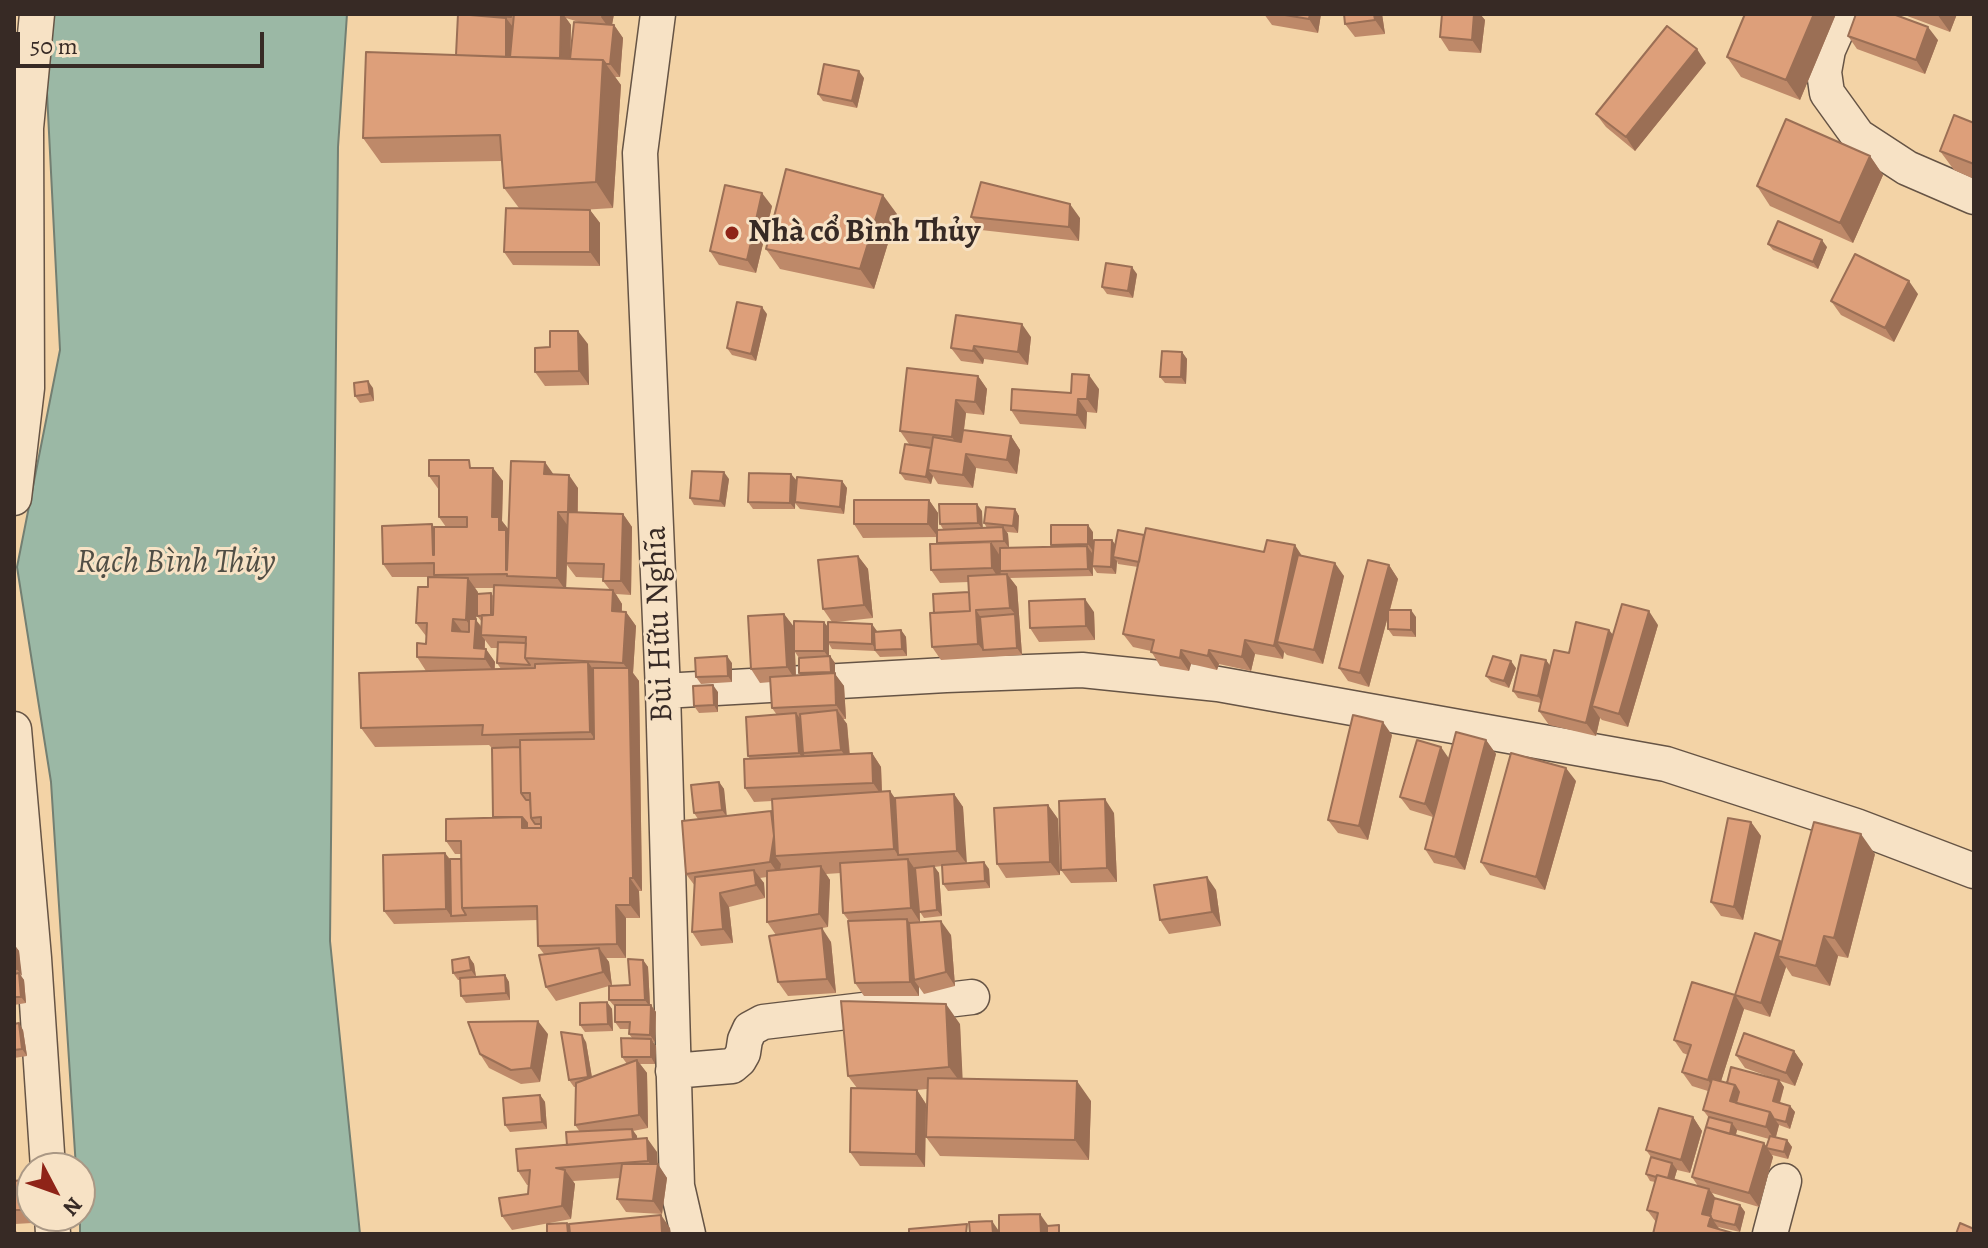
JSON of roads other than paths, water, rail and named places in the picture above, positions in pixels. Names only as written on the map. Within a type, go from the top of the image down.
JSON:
[{"type":"street","points":[[14,498],[27,388],[26,128],[37,14]]},
{"type":"street","name":"Bùi Hữu Nghĩa","points":[[658,14],[640,153],[663,691],[677,1186],[688,1234]]},
{"type":"street","points":[[1844,14],[1828,50],[1824,72],[1827,93],[1858,136],[1907,168],[1974,197]]},
{"type":"street","points":[[663,691],[1082,670],[1218,684],[1666,764],[1856,826],[1974,871]]},
{"type":"street","points":[[14,729],[47,1152]]},
{"type":"street","points":[[673,1071],[732,1066],[743,1053],[750,1029],[763,1022],[972,997]]},
{"type":"street","points":[[1770,1234],[1784,1181]]},
{"type":"water","name":"Rạch Bình Thủy","points":[[43,14],[347,14],[338,147],[330,941],[360,1234],[80,1234],[96,1232],[96,1152],[75,1152],[51,782],[17,567],[60,350]]},
{"type":"place","name":"Nhà cổ Bình Thủy","points":[[732,233]]}]
